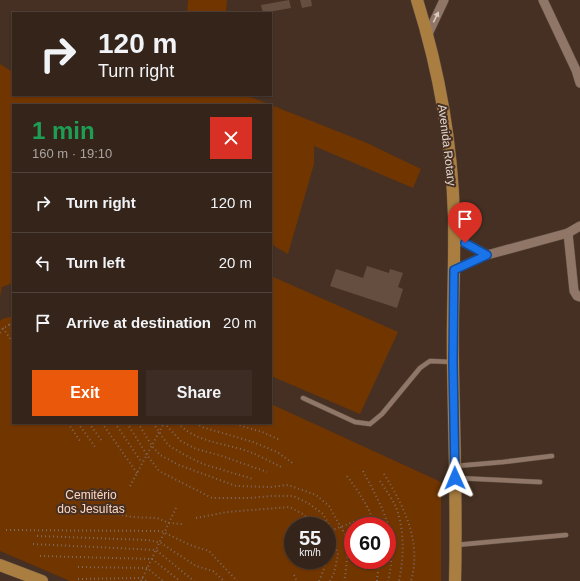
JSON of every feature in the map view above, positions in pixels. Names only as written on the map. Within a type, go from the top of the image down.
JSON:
[{"type":"main road","name":"Avenida Rotary","points":[[417,0],[428,34],[439,86],[452,176],[454,237],[453,362],[456,545],[455,581]]},
{"type":"main road","points":[[0,565],[42,581]]},
{"type":"street","points":[[428,34],[444,0]]},
{"type":"street","points":[[543,0],[576,70],[580,84]]},
{"type":"street","points":[[454,270],[487,255],[568,233],[580,226]]},
{"type":"street","points":[[568,233],[574,291],[576,296],[580,297]]},
{"type":"street","points":[[454,237],[487,255]]},
{"type":"lane","points":[[303,398],[355,422],[370,424],[382,414],[420,368],[430,361],[453,362]]},
{"type":"lane","points":[[455,472],[503,462],[552,456]]},
{"type":"lane","points":[[455,472],[540,482]]},
{"type":"lane","points":[[456,545],[566,534]]},
{"type":"path","points":[[0,333],[3,328],[12,323]]},
{"type":"path","points":[[9,324],[12,328]]},
{"type":"path","points":[[3,328],[12,342]]},
{"type":"path","points":[[69,424],[80,441]]},
{"type":"path","points":[[79,424],[95,447]]},
{"type":"path","points":[[90,424],[102,441]]},
{"type":"path","points":[[103,424],[137,473]]},
{"type":"path","points":[[116,424],[142,464]]},
{"type":"path","points":[[127,424],[159,471],[212,498],[293,496],[308,503],[323,514],[325,517]]},
{"type":"path","points":[[139,424],[152,446],[160,455],[179,465],[236,486],[270,487],[288,485],[316,495],[329,506],[347,538],[348,550],[344,581]]},
{"type":"path","points":[[154,424],[168,445],[183,454],[203,464],[253,479]]},
{"type":"path","points":[[130,486],[163,424]]},
{"type":"path","points":[[165,424],[181,441],[196,450],[219,455],[267,472]]},
{"type":"path","points":[[179,424],[184,430],[197,436],[250,452],[281,467]]},
{"type":"path","points":[[198,424],[202,427],[253,442],[277,452],[294,464]]},
{"type":"path","points":[[235,424],[262,432],[280,440]]},
{"type":"path","points":[[364,471],[385,513],[392,538],[392,567],[388,581]]},
{"type":"path","points":[[384,474],[399,498],[409,522],[414,546],[414,569],[411,581]]},
{"type":"path","points":[[347,476],[370,510],[372,517]]},
{"type":"path","points":[[380,481],[395,505],[404,540],[400,581]]},
{"type":"path","points":[[110,506],[116,514],[132,517],[156,518],[169,523],[182,524]]},
{"type":"path","points":[[196,518],[227,512],[289,507],[306,517]]},
{"type":"path","points":[[141,581],[176,508]]},
{"type":"path","points":[[336,529],[344,526]]},
{"type":"path","points":[[6,530],[161,531],[190,545],[209,551],[237,581]]},
{"type":"path","points":[[37,536],[148,540],[160,542],[196,566],[213,571],[224,581]]},
{"type":"path","points":[[33,544],[156,550],[194,581]]},
{"type":"path","points":[[336,547],[338,555],[336,564]]},
{"type":"path","points":[[40,556],[152,559],[180,581]]},
{"type":"path","points":[[78,566],[147,568],[163,581]]},
{"type":"path","points":[[319,581],[324,569]]},
{"type":"path","points":[[330,581],[335,569]]},
{"type":"path","points":[[377,581],[379,569]]},
{"type":"path","points":[[294,575],[297,581]]},
{"type":"path","points":[[78,579],[142,578],[146,581]]},
{"type":"green space","points":[[188,0],[227,0],[226,12],[187,12]]},
{"type":"green space","points":[[0,64],[12,71],[12,96],[244,96],[268,104],[12,104],[12,283],[2,287],[0,297]]},
{"type":"green space","points":[[272,105],[367,143],[421,169],[413,188],[314,146],[314,164],[288,254],[272,245]]},
{"type":"green space","points":[[272,276],[398,332],[360,414],[272,376]]},
{"type":"green space","name":"Cemitério dos Jesuítas","points":[[12,316],[12,424],[272,424],[272,404],[441,482],[441,581],[70,581],[0,551],[0,321]]},
{"type":"building","points":[[289,0],[291,8],[263,12],[261,5]]},
{"type":"building","points":[[300,0],[311,0],[312,6],[302,8]]},
{"type":"building","points":[[367,266],[389,273],[390,269],[403,273],[398,287],[403,289],[397,308],[330,286],[336,269],[363,278]]},
{"type":"route","points":[[455,478],[453,362],[454,270],[487,255],[465,243]]}]
